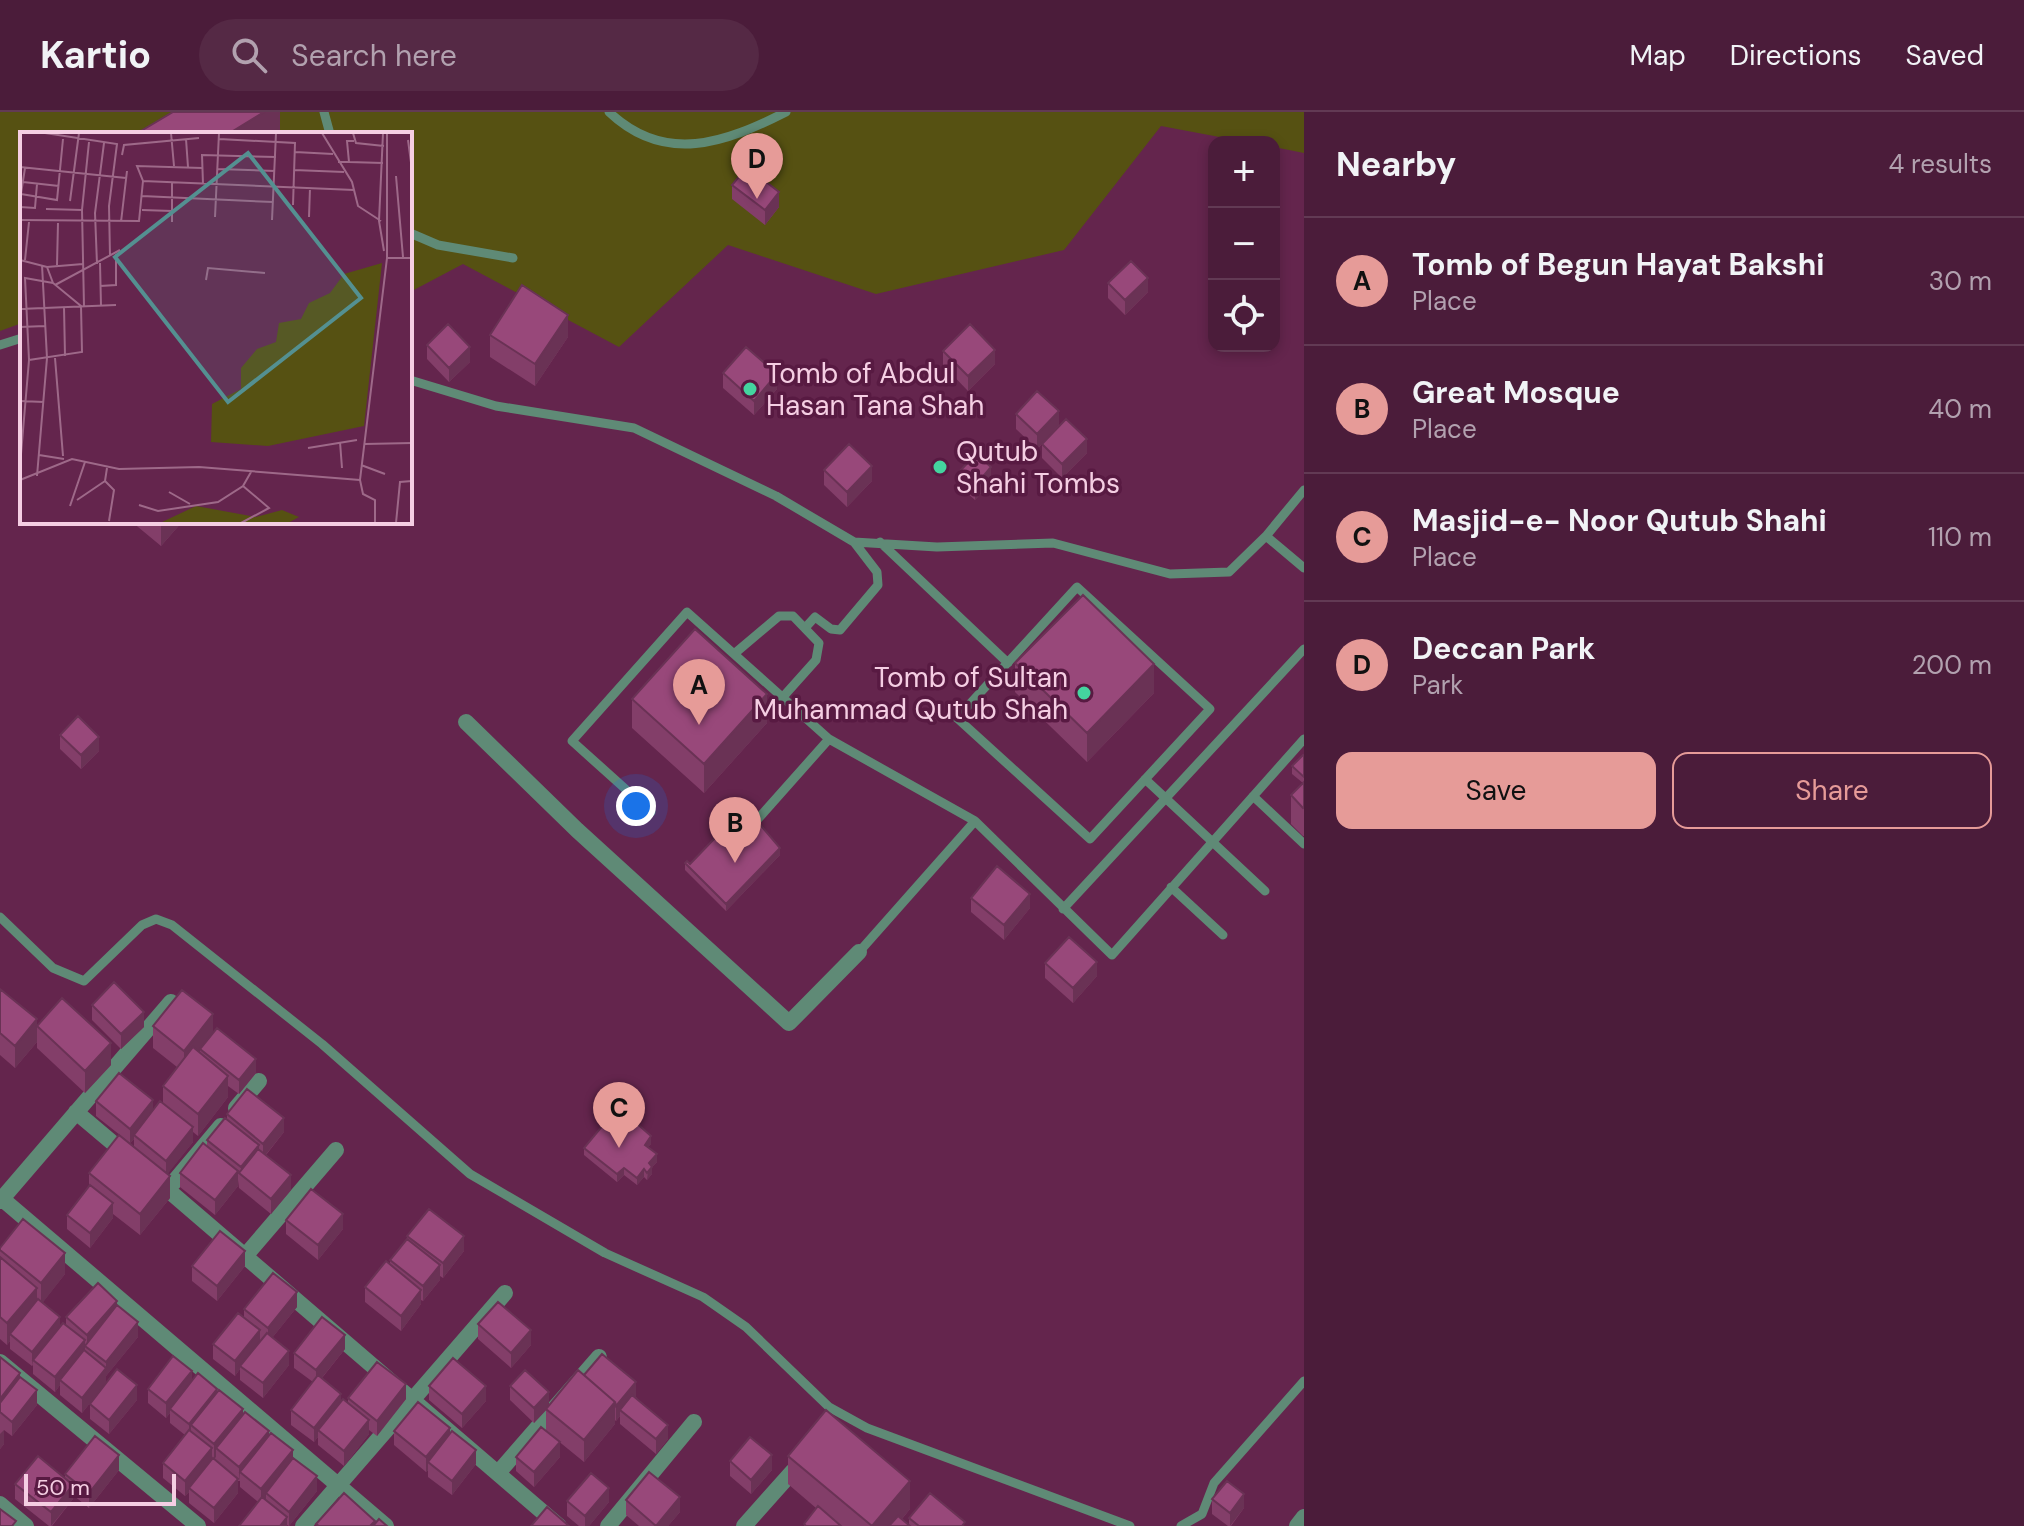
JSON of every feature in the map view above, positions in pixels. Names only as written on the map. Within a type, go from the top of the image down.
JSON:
[{"type":"street","points":[[466,722],[577,830],[789,1023],[859,952]]},
{"type":"street","points":[[171,1002],[1,1199],[386,1526]]},
{"type":"street","points":[[168,1189],[259,1081]]},
{"type":"street","points":[[76,1112],[559,1526]]},
{"type":"street","points":[[246,1255],[336,1150]]},
{"type":"street","points":[[303,1526],[415,1401],[505,1293]]},
{"type":"street","points":[[498,1473],[599,1357]]},
{"type":"street","points":[[0,1362],[198,1526]]},
{"type":"street","points":[[608,1526],[694,1422]]},
{"type":"street","points":[[744,1526],[793,1471]]},
{"type":"street","points":[[0,1504],[26,1526]]},
{"type":"street","points":[[1297,1526],[1304,1517]]},
{"type":"lane","points":[[324,112],[329,132]]},
{"type":"lane","points":[[609,112],[624,126],[647,139],[676,145],[719,141],[786,112]]},
{"type":"lane","points":[[624,112],[624,126]]},
{"type":"lane","points":[[412,234],[438,245],[513,258]]},
{"type":"lane","points":[[0,345],[20,339]]},
{"type":"lane","points":[[412,381],[496,406],[634,428],[776,496],[854,542],[877,572],[878,585],[840,630],[831,629],[815,617],[805,628]]},
{"type":"lane","points":[[854,542],[937,547],[1053,543],[1170,574],[1229,572],[1266,536],[1304,490]]},
{"type":"lane","points":[[1266,536],[1304,568]]},
{"type":"lane","points":[[880,542],[1008,663]]},
{"type":"lane","points":[[1077,587],[1210,709],[1090,839],[957,718],[1008,663],[1077,587]]},
{"type":"lane","points":[[651,812],[572,741],[687,612],[829,739],[975,821],[1112,955],[1304,739]]},
{"type":"lane","points":[[734,654],[779,616],[793,616],[819,643],[816,660],[782,698]]},
{"type":"lane","points":[[1063,909],[1304,649]]},
{"type":"lane","points":[[757,820],[829,739]]},
{"type":"lane","points":[[1145,779],[1265,891]]},
{"type":"lane","points":[[1253,796],[1304,844]]},
{"type":"lane","points":[[859,952],[975,821]]},
{"type":"lane","points":[[1171,887],[1223,935]]},
{"type":"lane","points":[[0,917],[53,968],[84,981],[142,925],[156,919],[172,925],[322,1044],[470,1174],[605,1253],[703,1297],[746,1327],[829,1407],[867,1428],[1130,1526]]},
{"type":"lane","points":[[1181,1526],[1202,1514],[1214,1483],[1304,1381]]},
{"type":"shaded area","points":[[0,112],[1304,112],[1304,153],[1280,148],[1280,136],[1214,136],[1161,126],[1064,250],[876,294],[728,245],[619,347],[463,264],[412,291],[412,132],[20,132],[20,324],[0,331]]},
{"type":"building","points":[[173,112],[264,112],[231,132],[139,132]]},
{"type":"building","points":[[747,167],[779,192],[765,210],[732,185]]},
{"type":"building","points":[[1131,261],[1148,278],[1125,300],[1108,283]]},
{"type":"building","points":[[522,285],[568,315],[535,364],[490,335]]},
{"type":"building","points":[[448,324],[470,347],[449,368],[427,345]]},
{"type":"building","points":[[970,324],[995,350],[968,376],[943,351]]},
{"type":"building","points":[[746,347],[777,374],[754,401],[723,373]]},
{"type":"building","points":[[1037,391],[1059,411],[1037,434],[1016,414]]},
{"type":"building","points":[[1066,419],[1087,439],[1062,464],[1042,444]]},
{"type":"building","points":[[849,444],[872,466],[847,492],[824,470]]},
{"type":"building","points":[[976,454],[991,467],[975,486],[959,472]]},
{"type":"building","name":"Tomb of Sultan Muhammad Qutub Shah","points":[[1083,595],[1154,664],[1087,733],[1015,663]]},
{"type":"building","points":[[695,629],[767,694],[704,764],[632,699]]},
{"type":"building","points":[[78,716],[99,737],[81,755],[60,735]]},
{"type":"building","points":[[1304,756],[1304,777],[1292,766]]},
{"type":"building","points":[[1304,782],[1304,807],[1303,808],[1291,795]]},
{"type":"building","points":[[744,806],[780,848],[726,904],[685,863],[690,864]]},
{"type":"building","points":[[997,866],[1030,894],[1004,925],[971,898]]},
{"type":"building","points":[[1069,937],[1097,962],[1073,988],[1045,963]]},
{"type":"building","points":[[114,982],[144,1012],[121,1034],[92,1005]]},
{"type":"building","points":[[0,989],[37,1019],[15,1046],[0,1033]]},
{"type":"building","points":[[182,990],[213,1014],[184,1051],[153,1026]]},
{"type":"building","points":[[62,998],[111,1043],[85,1071],[37,1026]]},
{"type":"building","points":[[217,1028],[256,1059],[239,1080],[200,1049]]},
{"type":"building","points":[[193,1047],[228,1076],[198,1114],[163,1086]]},
{"type":"building","points":[[119,1073],[153,1100],[130,1129],[96,1101]]},
{"type":"building","points":[[247,1089],[284,1118],[263,1144],[227,1114]]},
{"type":"building","points":[[160,1101],[193,1127],[166,1161],[134,1135]]},
{"type":"building","points":[[618,1107],[651,1136],[645,1145],[657,1154],[649,1163],[652,1167],[647,1173],[644,1169],[637,1178],[624,1168],[617,1174],[584,1148]]},
{"type":"building","points":[[225,1118],[259,1145],[241,1167],[207,1140]]},
{"type":"building","points":[[119,1135],[170,1176],[140,1214],[89,1173]]},
{"type":"building","points":[[203,1143],[238,1171],[215,1200],[180,1173]]},
{"type":"building","points":[[258,1149],[291,1175],[271,1199],[239,1173]]},
{"type":"building","points":[[90,1185],[113,1203],[90,1233],[67,1215]]},
{"type":"building","points":[[311,1189],[343,1214],[318,1245],[286,1220]]},
{"type":"building","points":[[429,1209],[464,1236],[443,1263],[407,1236]]},
{"type":"building","points":[[23,1219],[65,1253],[41,1283],[0,1250]]},
{"type":"building","points":[[220,1231],[245,1251],[217,1286],[192,1266]]},
{"type":"building","points":[[407,1239],[440,1265],[423,1286],[390,1260]]},
{"type":"building","points":[[0,1257],[37,1288],[7,1323],[0,1317]]},
{"type":"building","points":[[386,1261],[421,1290],[401,1316],[365,1287]]},
{"type":"building","points":[[273,1273],[297,1292],[268,1328],[244,1309]]},
{"type":"building","points":[[98,1283],[117,1301],[87,1335],[66,1317]]},
{"type":"building","points":[[38,1299],[60,1317],[32,1352],[10,1334]]},
{"type":"building","points":[[498,1302],[531,1330],[511,1353],[478,1324]]},
{"type":"building","points":[[117,1305],[138,1322],[106,1362],[85,1346]]},
{"type":"building","points":[[238,1313],[260,1330],[235,1361],[213,1344]]},
{"type":"building","points":[[322,1317],[345,1335],[316,1370],[294,1353]]},
{"type":"building","points":[[63,1323],[85,1340],[55,1377],[33,1360]]},
{"type":"building","points":[[267,1333],[289,1351],[263,1383],[240,1366]]},
{"type":"building","points":[[84,1350],[106,1368],[82,1398],[60,1380]]},
{"type":"building","points":[[602,1354],[636,1382],[616,1406],[584,1375]]},
{"type":"building","points":[[173,1356],[192,1371],[166,1403],[148,1389]]},
{"type":"building","points":[[0,1357],[20,1373],[0,1399]]},
{"type":"building","points":[[453,1358],[486,1386],[462,1414],[429,1386]]},
{"type":"building","points":[[377,1362],[406,1384],[377,1421],[348,1398]]},
{"type":"building","points":[[117,1369],[137,1385],[109,1420],[90,1404]]},
{"type":"building","points":[[525,1370],[549,1392],[534,1408],[510,1386]]},
{"type":"building","points":[[578,1370],[615,1402],[584,1440],[546,1409]]},
{"type":"building","points":[[198,1373],[217,1389],[189,1424],[170,1409]]},
{"type":"building","points":[[318,1375],[341,1394],[314,1428],[291,1410]]},
{"type":"building","points":[[20,1377],[37,1390],[12,1422],[0,1412],[0,1403]]},
{"type":"building","points":[[219,1390],[243,1409],[214,1444],[191,1425]]},
{"type":"building","points":[[632,1395],[668,1425],[656,1439],[620,1410]]},
{"type":"building","points":[[343,1399],[369,1420],[344,1451],[318,1430]]},
{"type":"building","points":[[418,1402],[450,1428],[426,1457],[394,1431]]},
{"type":"building","points":[[826,1410],[910,1481],[872,1526],[788,1456]]},
{"type":"building","points":[[245,1412],[269,1431],[239,1467],[216,1448]]},
{"type":"building","points":[[541,1427],[560,1442],[534,1472],[516,1457]]},
{"type":"building","points":[[189,1430],[212,1448],[185,1481],[163,1463]]},
{"type":"building","points":[[452,1431],[476,1450],[452,1481],[428,1462]]},
{"type":"building","points":[[271,1433],[293,1450],[261,1489],[240,1472]]},
{"type":"building","points":[[95,1436],[119,1455],[89,1493],[65,1474]]},
{"type":"building","points":[[750,1437],[772,1455],[751,1480],[730,1461]]},
{"type":"building","points":[[38,1456],[73,1485],[51,1512],[15,1484]]},
{"type":"building","points":[[213,1458],[238,1479],[214,1508],[189,1488]]},
{"type":"building","points":[[293,1458],[317,1476],[289,1512],[266,1493]]},
{"type":"building","points":[[649,1472],[680,1497],[656,1526],[626,1500]]},
{"type":"building","points":[[591,1473],[609,1488],[585,1516],[567,1501]]},
{"type":"building","points":[[1227,1481],[1244,1494],[1230,1513],[1212,1499]]},
{"type":"building","points":[[344,1493],[375,1521],[370,1526],[316,1524]]},
{"type":"building","points":[[930,1493],[965,1522],[962,1526],[919,1526],[909,1518]]},
{"type":"building","points":[[262,1497],[287,1517],[280,1526],[239,1526]]},
{"type":"building","points":[[818,1506],[841,1526],[806,1526],[804,1524]]},
{"type":"building","points":[[547,1507],[569,1526],[531,1526]]},
{"type":"building","points":[[0,1509],[16,1521],[12,1526],[0,1526]]},
{"type":"building","points":[[898,1516],[910,1526],[889,1526]]},
{"type":"building","points":[[379,1519],[387,1526],[373,1526]]},
{"type":"place","name":"Deccan Park","points":[[757,199]]},
{"type":"place","name":"Tomb of Abdul Hasan Tana Shah","points":[[750,389]]},
{"type":"place","name":"Qutub Shahi Tombs","points":[[940,467]]},
{"type":"place","name":"Tomb of Sultan Muhammad Qutub Shah","points":[[1084,693]]},
{"type":"place","name":"Tomb of Begun Hayat Bakshi","points":[[699,725]]},
{"type":"place","name":"Great Mosque","points":[[735,863]]},
{"type":"place","name":"Masjid-e- Noor Qutub Shahi","points":[[619,1148]]}]
